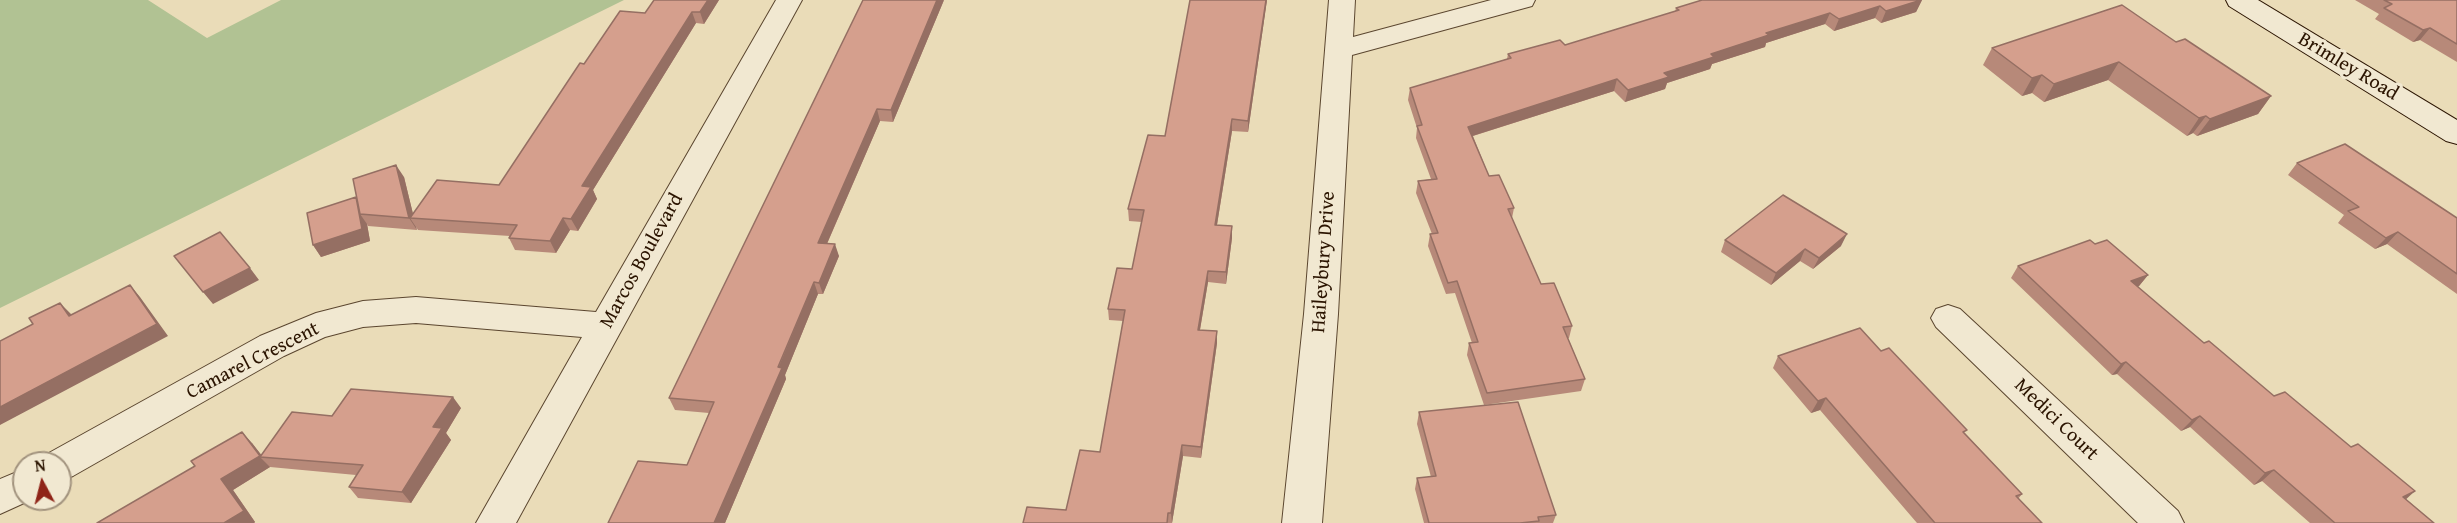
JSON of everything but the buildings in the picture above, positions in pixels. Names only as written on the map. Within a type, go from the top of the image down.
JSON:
[{"type":"street","name":"Marcos Boulevard","points":[[496,523],[789,0]]},
{"type":"street","name":"Haileybury Drive","points":[[1302,523],[1321,314],[1342,0]]},
{"type":"street","points":[[1339,51],[1522,0]]},
{"type":"street","name":"Brimley Road","points":[[2239,0],[2457,134]]},
{"type":"street","name":"Camarel Crescent","points":[[72,458],[272,346],[316,326],[363,314],[416,310],[605,326]]},
{"type":"street","name":"Medici Court","points":[[1948,318],[2164,523]]},
{"type":"green space","points":[[0,0],[148,0],[207,38],[281,0],[624,0],[0,308]]}]
